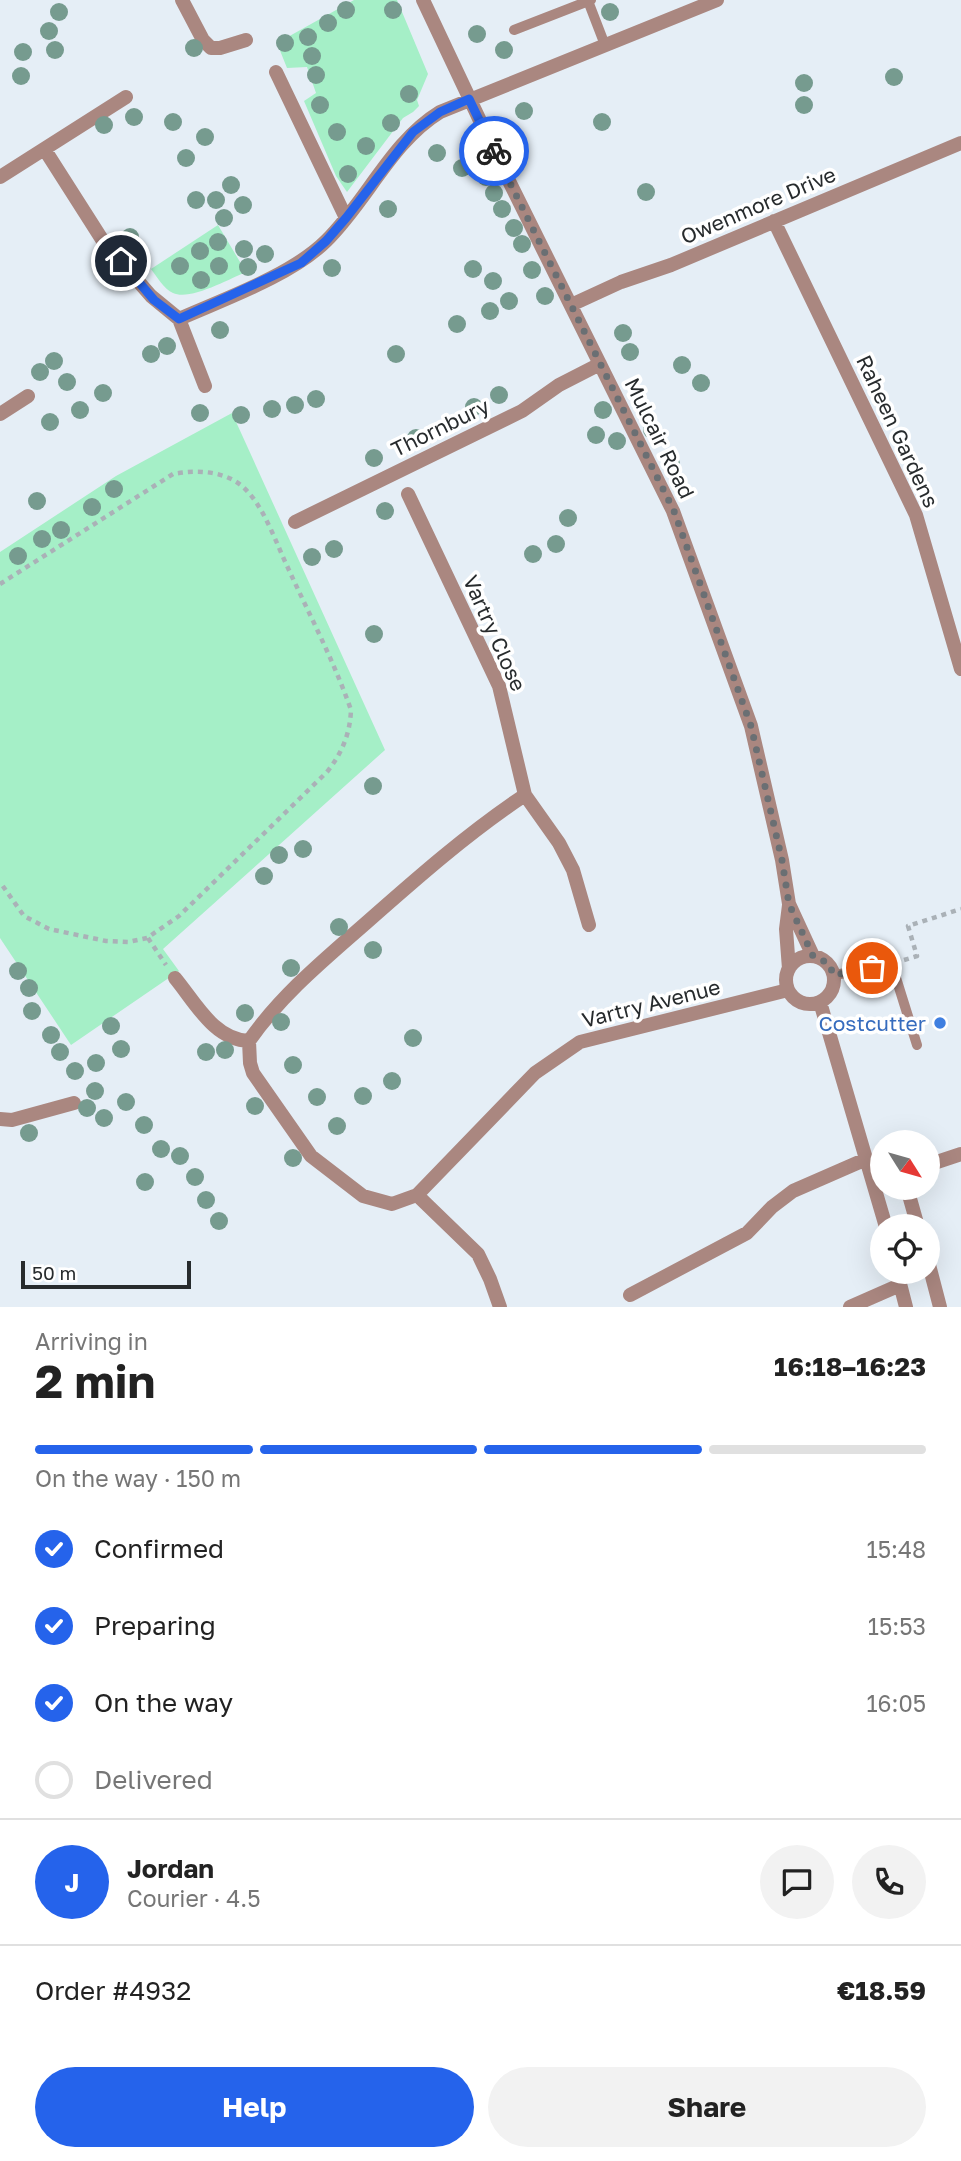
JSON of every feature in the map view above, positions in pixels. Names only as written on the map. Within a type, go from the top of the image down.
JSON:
[{"type":"street","points":[[182,0],[203,40],[211,48],[246,40]]},
{"type":"street","name":"Mulcair Road","points":[[424,0],[469,99],[674,511],[751,726],[782,860],[789,904],[813,956]]},
{"type":"street","points":[[179,319],[301,263],[326,241],[346,218],[413,132],[440,112],[717,0]]},
{"type":"street","points":[[276,72],[346,218]]},
{"type":"street","points":[[0,177],[125,97]]},
{"type":"street","name":"Owenmore Drive","points":[[570,305],[961,143]]},
{"type":"street","points":[[45,150],[103,241],[151,296],[179,319],[205,386]]},
{"type":"street","name":"Raheen Gardens","points":[[774,221],[916,515],[961,669]]},
{"type":"street","name":"Thornbury","points":[[295,522],[522,411],[559,385],[600,365]]},
{"type":"street","points":[[0,414],[28,396]]},
{"type":"street","name":"Vartry Close","points":[[408,494],[499,686],[525,795],[559,843],[573,870],[589,925]]},
{"type":"street","points":[[500,1307],[478,1254],[417,1195],[392,1204],[363,1196],[311,1156],[253,1073],[249,1041],[263,1020],[290,992],[433,864],[485,821],[525,795]]},
{"type":"street","points":[[789,904],[786,929],[788,990],[799,1002],[807,1004],[820,1002],[830,995],[834,987],[834,975],[828,963],[813,956],[797,959],[789,970]]},
{"type":"street","points":[[175,978],[214,1027],[229,1037],[249,1041]]},
{"type":"street","name":"Vartry Avenue","points":[[417,1195],[535,1073],[580,1042],[788,990]]},
{"type":"street","points":[[820,1002],[882,1214]]},
{"type":"street","points":[[0,1119],[12,1120],[74,1103]]},
{"type":"street","points":[[940,1161],[961,1154]]},
{"type":"street","points":[[630,1295],[747,1233],[793,1191],[864,1160]]},
{"type":"street","points":[[850,1307],[890,1284]]},
{"type":"street","points":[[900,1284],[906,1307]]},
{"type":"street","points":[[934,1284],[940,1307]]},
{"type":"lane","points":[[514,30],[589,1],[605,45]]},
{"type":"lane","points":[[834,975],[892,965],[916,1045]]},
{"type":"path","points":[[0,584],[173,474],[191,470],[224,476],[238,483],[254,500],[278,545],[351,710],[350,723],[339,756],[327,772],[179,916],[147,938],[128,942],[106,941],[49,929],[24,916],[0,882]]},
{"type":"path","points":[[892,965],[917,956],[908,926],[961,909]]},
{"type":"path","points":[[147,938],[175,978]]},
{"type":"green space","points":[[354,0],[397,0],[428,74],[417,100],[419,106],[403,118],[347,192],[336,176],[304,101],[316,93],[307,67],[287,68],[277,43]]},
{"type":"green space","points":[[218,225],[246,272],[199,292],[180,295],[170,291],[151,269]]},
{"type":"green space","points":[[232,413],[385,750],[163,949],[179,971],[71,1045],[0,938],[0,552],[116,476]]},
{"type":"way so far","points":[[494,151],[674,511],[751,726],[782,860],[789,904],[813,956],[828,963],[834,975],[872,968]]},
{"type":"place","name":"Costcutter","points":[[940,1023]]},
{"type":"route","points":[[121,261],[154,300],[179,319],[301,263],[326,241],[346,218],[413,132],[440,112],[469,99],[494,151]]}]
